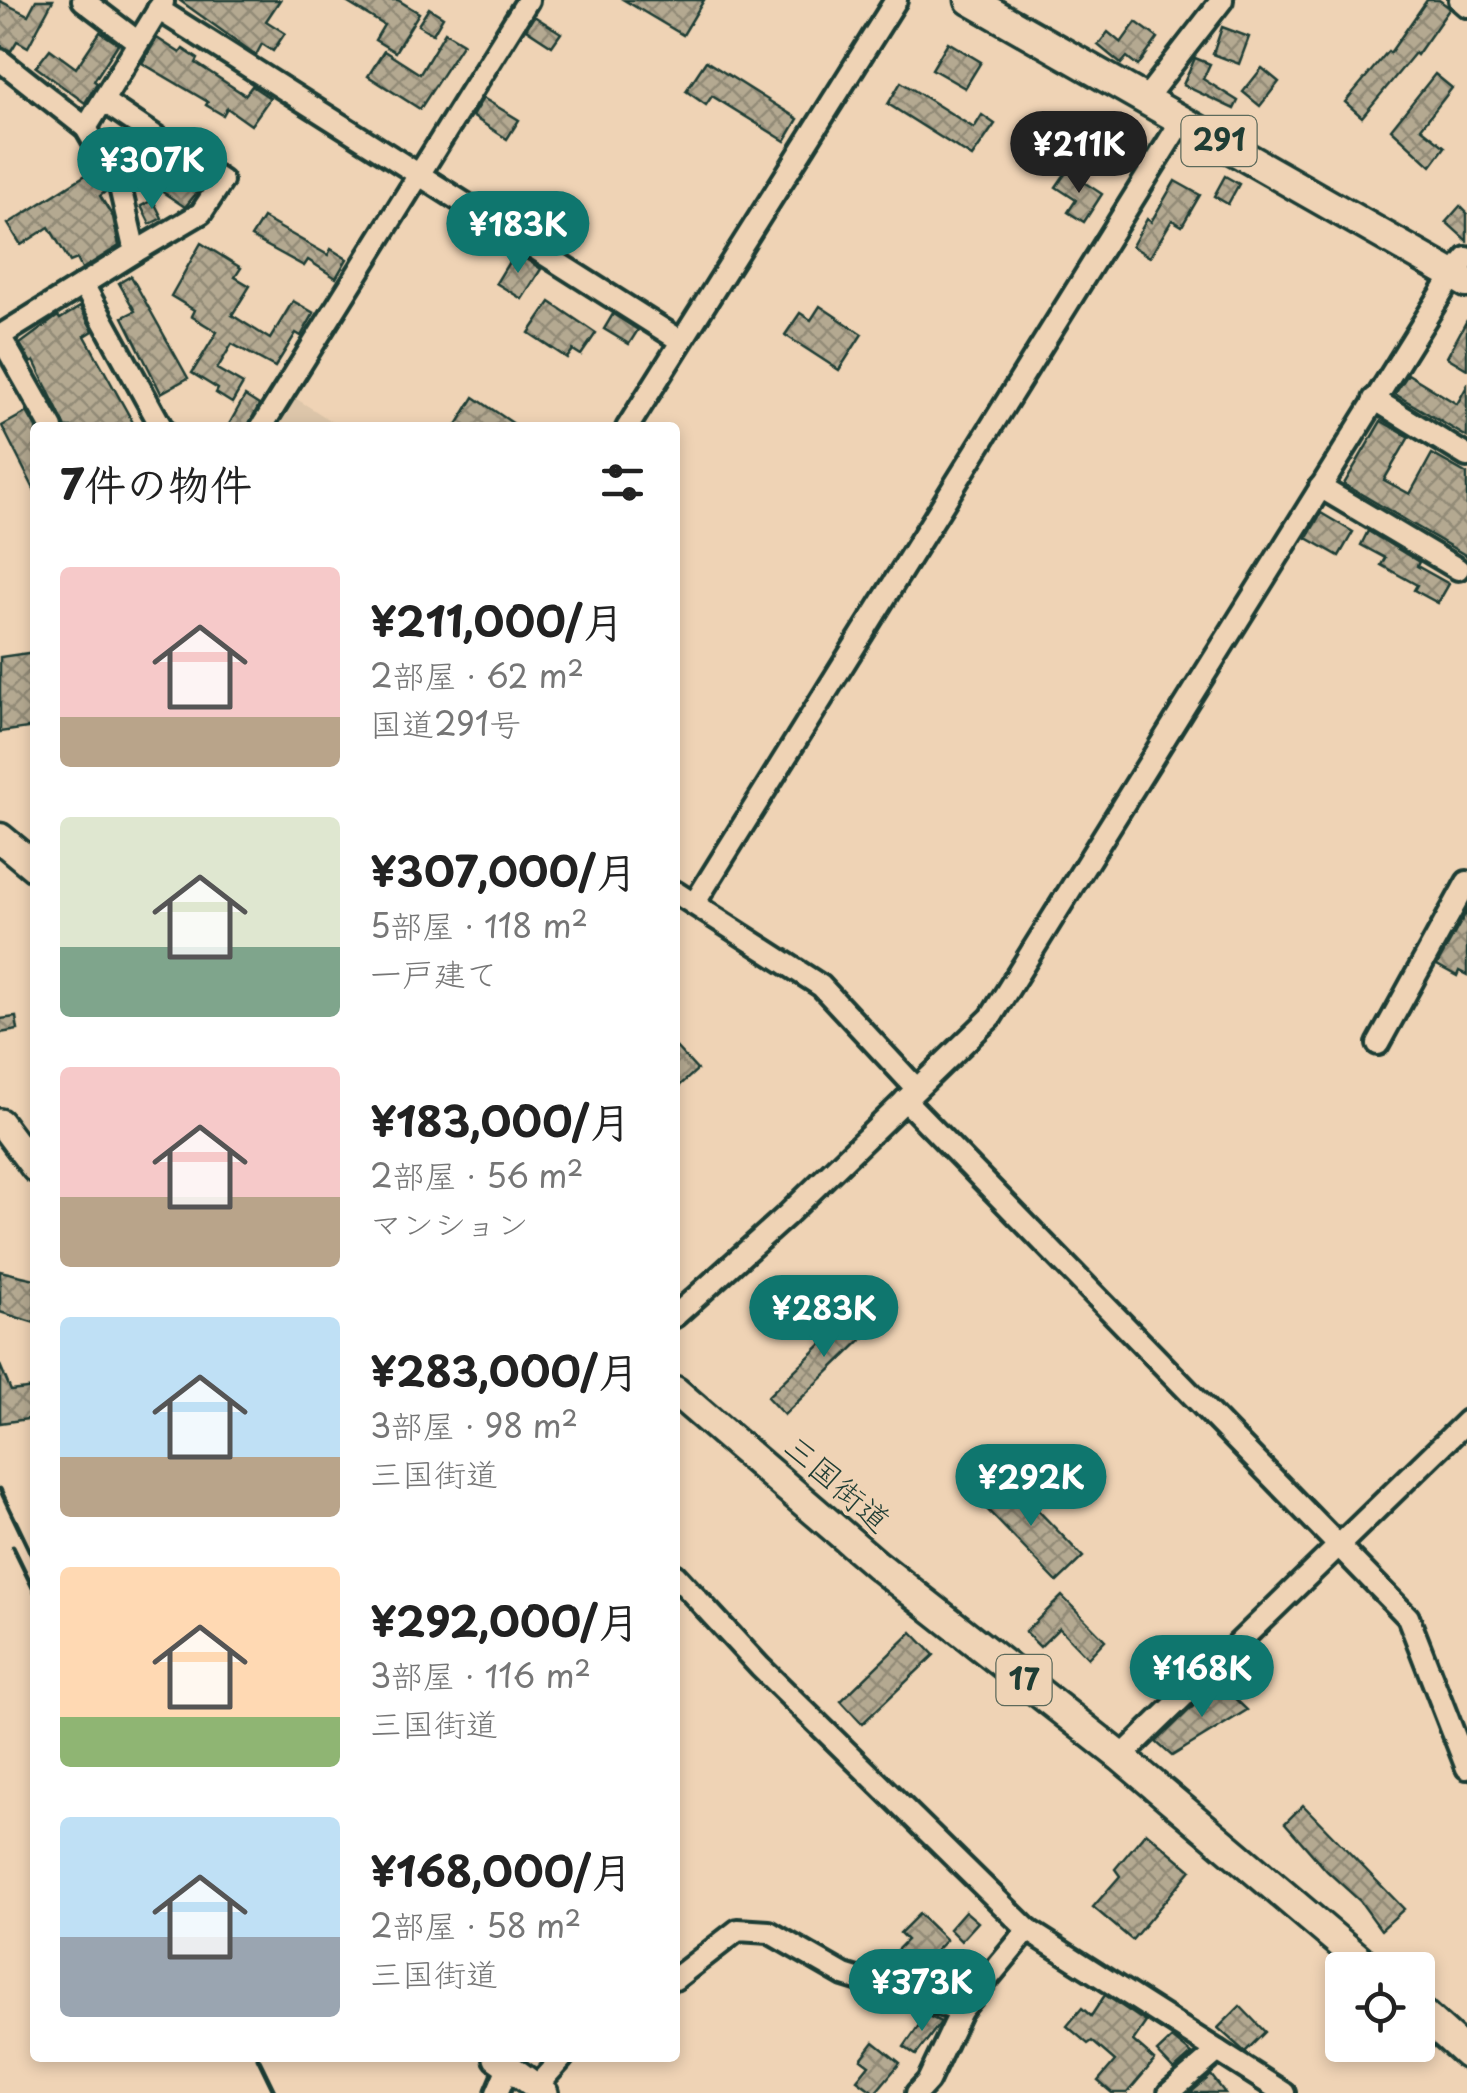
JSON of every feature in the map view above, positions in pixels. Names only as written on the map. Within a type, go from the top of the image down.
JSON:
[{"type":"highway","name":"291","points":[[970,0],[1462,272]]},
{"type":"highway","points":[[1,840],[30,863]]},
{"type":"highway","name":"三国街道","points":[[680,1395],[876,1564],[1121,1757],[1351,1952]]},
{"type":"highway","points":[[1435,2025],[1467,2054]]},
{"type":"main road","points":[[0,1122],[30,1162]]},
{"type":"main road","points":[[502,2062],[540,2090]]},
{"type":"street","points":[[83,0],[138,42]]},
{"type":"street","points":[[265,422],[528,0]]},
{"type":"street","points":[[631,422],[896,0]]},
{"type":"street","points":[[1146,98],[1222,0]]},
{"type":"street","points":[[1460,0],[1467,6]]},
{"type":"street","points":[[86,128],[161,5],[419,177],[681,341]]},
{"type":"street","points":[[0,60],[86,128],[120,187],[135,252]]},
{"type":"street","points":[[49,422],[0,336],[200,213],[222,181],[104,101]]},
{"type":"street","points":[[694,904],[1182,120]]},
{"type":"street","points":[[680,1311],[787,1215],[991,1017],[1374,399],[1462,272]]},
{"type":"street","points":[[84,286],[159,422]]},
{"type":"street","points":[[1374,399],[1467,456]]},
{"type":"street","points":[[1320,487],[1458,570]]},
{"type":"street","points":[[1378,1044],[1467,882]]},
{"type":"street","points":[[680,895],[821,986],[911,1094],[1336,1546],[1408,1617],[1467,1768]]},
{"type":"street","points":[[1121,1757],[1467,1421]]},
{"type":"street","points":[[680,1581],[760,1667],[1028,1930],[1284,2093]]},
{"type":"street","points":[[680,1975],[738,1930],[770,1932],[844,1976],[961,2011]]},
{"type":"street","points":[[918,2093],[928,2081],[961,2011],[1028,1930]]},
{"type":"street","points":[[1169,2093],[1218,2051]]},
{"type":"street","points":[[497,2093],[502,2062]]},
{"type":"street","points":[[540,2090],[559,2062]]},
{"type":"shaded area","points":[[284,391],[333,422],[265,422]]},
{"type":"building","points":[[36,0],[53,0],[28,47],[17,41],[11,51],[0,45],[0,1],[28,15]]},
{"type":"building","points":[[179,0],[280,0],[266,21],[285,33],[273,51],[262,44],[256,55]]},
{"type":"building","points":[[343,0],[398,0],[419,13],[395,52],[375,40],[384,25]]},
{"type":"building","points":[[624,0],[704,0],[683,35]]},
{"type":"building","points":[[1427,0],[1439,0],[1450,8],[1417,55],[1362,117],[1345,102],[1390,53]]},
{"type":"building","points":[[429,8],[443,17],[433,34],[418,25]]},
{"type":"building","points":[[534,16],[561,33],[552,46],[526,29]]},
{"type":"building","points":[[1136,22],[1158,38],[1138,66],[1127,57],[1121,64],[1098,45],[1108,32],[1121,43]]},
{"type":"building","points":[[1222,27],[1249,37],[1239,64],[1213,54]]},
{"type":"building","points":[[100,32],[118,44],[85,103],[36,67],[50,49],[76,68]]},
{"type":"building","points":[[445,32],[463,43],[420,109],[368,76],[384,51],[420,74]]},
{"type":"building","points":[[157,38],[180,53],[183,49],[198,59],[196,63],[245,95],[252,86],[270,98],[251,125],[227,108],[223,115],[142,63]]},
{"type":"building","points":[[948,42],[981,62],[965,88],[932,69]]},
{"type":"building","points":[[1195,58],[1210,64],[1203,79],[1238,101],[1234,109],[1183,85]]},
{"type":"building","points":[[706,61],[798,119],[785,141],[712,96],[706,105],[686,91]]},
{"type":"building","points":[[1262,68],[1279,82],[1260,106],[1243,92]]},
{"type":"building","points":[[1435,74],[1452,88],[1421,128],[1445,147],[1431,166],[1391,129]]},
{"type":"building","points":[[901,82],[974,128],[982,115],[995,124],[972,157],[888,104]]},
{"type":"building","points":[[483,98],[519,120],[507,139],[472,116]]},
{"type":"building","points":[[177,167],[203,185],[185,207],[161,191]]},
{"type":"building","points":[[92,171],[105,192],[100,196],[113,217],[119,246],[82,269],[77,259],[70,262],[49,227],[21,245],[8,224]]},
{"type":"building","points":[[1067,171],[1102,194],[1084,222],[1068,212],[1076,200],[1056,187]]},
{"type":"building","points":[[1225,176],[1239,184],[1228,204],[1214,196]]},
{"type":"building","points":[[1175,181],[1200,195],[1182,226],[1172,220],[1150,257],[1132,246]]},
{"type":"building","points":[[153,200],[162,218],[150,224],[141,206]]},
{"type":"building","points":[[1460,206],[1467,213],[1467,241],[1446,222]]},
{"type":"building","points":[[263,218],[328,255],[331,249],[347,259],[336,278],[308,260],[304,266],[251,237]]},
{"type":"building","points":[[201,243],[241,268],[235,277],[250,286],[232,315],[270,339],[293,301],[314,313],[275,367],[232,344],[217,369],[243,384],[232,403],[192,373],[217,332],[191,316],[194,310],[171,296]]},
{"type":"building","points":[[515,252],[541,269],[522,299],[496,283]]},
{"type":"building","points":[[131,276],[188,378],[161,393],[123,317],[135,311],[119,283]]},
{"type":"building","points":[[550,302],[596,333],[581,355],[573,350],[567,358],[529,333]]},
{"type":"building","points":[[820,306],[862,334],[839,370],[785,335],[800,313],[811,320]]},
{"type":"building","points":[[80,307],[93,331],[85,336],[133,422],[63,422],[34,361],[31,363],[20,344],[58,316],[60,319]]},
{"type":"building","points":[[613,314],[638,330],[629,344],[604,329]]},
{"type":"building","points":[[1467,320],[1467,369],[1447,357]]},
{"type":"building","points":[[1408,374],[1457,404],[1467,386],[1467,437],[1395,394]]},
{"type":"building","points":[[245,396],[259,405],[250,422],[230,422]]},
{"type":"building","points":[[474,397],[511,422],[459,422]]},
{"type":"building","points":[[27,412],[33,422],[30,481],[2,426]]},
{"type":"building","points":[[1381,421],[1409,437],[1384,480],[1410,494],[1432,454],[1467,474],[1467,556],[1344,484]]},
{"type":"building","points":[[1321,513],[1353,532],[1339,556],[1307,538]]},
{"type":"building","points":[[1368,531],[1449,584],[1438,603],[1414,590],[1417,585],[1381,565],[1385,558],[1361,545]]},
{"type":"building","points":[[30,653],[30,728],[0,732],[0,657]]},
{"type":"building","points":[[1467,911],[1467,975],[1459,971],[1457,976],[1437,965]]},
{"type":"building","points":[[16,1017],[18,1030],[0,1033],[0,1019]]},
{"type":"building","points":[[680,1051],[697,1070],[680,1085]]},
{"type":"building","points":[[0,1271],[30,1278],[30,1321],[0,1312]]},
{"type":"building","points":[[863,1304],[880,1322],[784,1415],[767,1397]]},
{"type":"building","points":[[0,1365],[11,1391],[30,1389],[30,1419],[0,1423]]},
{"type":"building","points":[[1005,1476],[1083,1557],[1057,1582],[980,1502]]},
{"type":"building","points":[[1062,1596],[1105,1640],[1088,1658],[1059,1628],[1040,1647],[1025,1632]]},
{"type":"building","points":[[912,1632],[934,1655],[862,1724],[841,1701]]},
{"type":"building","points":[[1218,1682],[1247,1710],[1172,1756],[1156,1742]]},
{"type":"building","points":[[1303,1805],[1404,1909],[1381,1930],[1360,1901],[1285,1823]]},
{"type":"building","points":[[1146,1832],[1191,1870],[1132,1940],[1093,1907],[1120,1876],[1115,1869]]},
{"type":"building","points":[[965,1911],[978,1922],[961,1941],[949,1929]]},
{"type":"building","points":[[919,1914],[946,1940],[913,1974],[893,1954],[907,1940],[900,1933]]},
{"type":"building","points":[[1105,1995],[1146,2022],[1133,2041],[1155,2060],[1127,2093],[1112,2093],[1098,2081],[1115,2061],[1067,2026],[1082,2008],[1091,2016]]},
{"type":"building","points":[[1240,2006],[1265,2032],[1245,2052],[1218,2028]]},
{"type":"building","points":[[926,2015],[941,2022],[916,2055],[904,2047]]},
{"type":"building","points":[[1172,2038],[1192,2054],[1174,2070],[1157,2052]]},
{"type":"building","points":[[874,2042],[900,2063],[875,2093],[857,2080],[869,2065],[861,2059]]},
{"type":"building","points":[[1211,2075],[1225,2093],[1190,2093],[1208,2078]]},
{"type":"railway","points":[[0,1489],[30,1552]]},
{"type":"railway","points":[[13,1547],[30,1582]]},
{"type":"railway","points":[[260,2062],[275,2093]]}]
